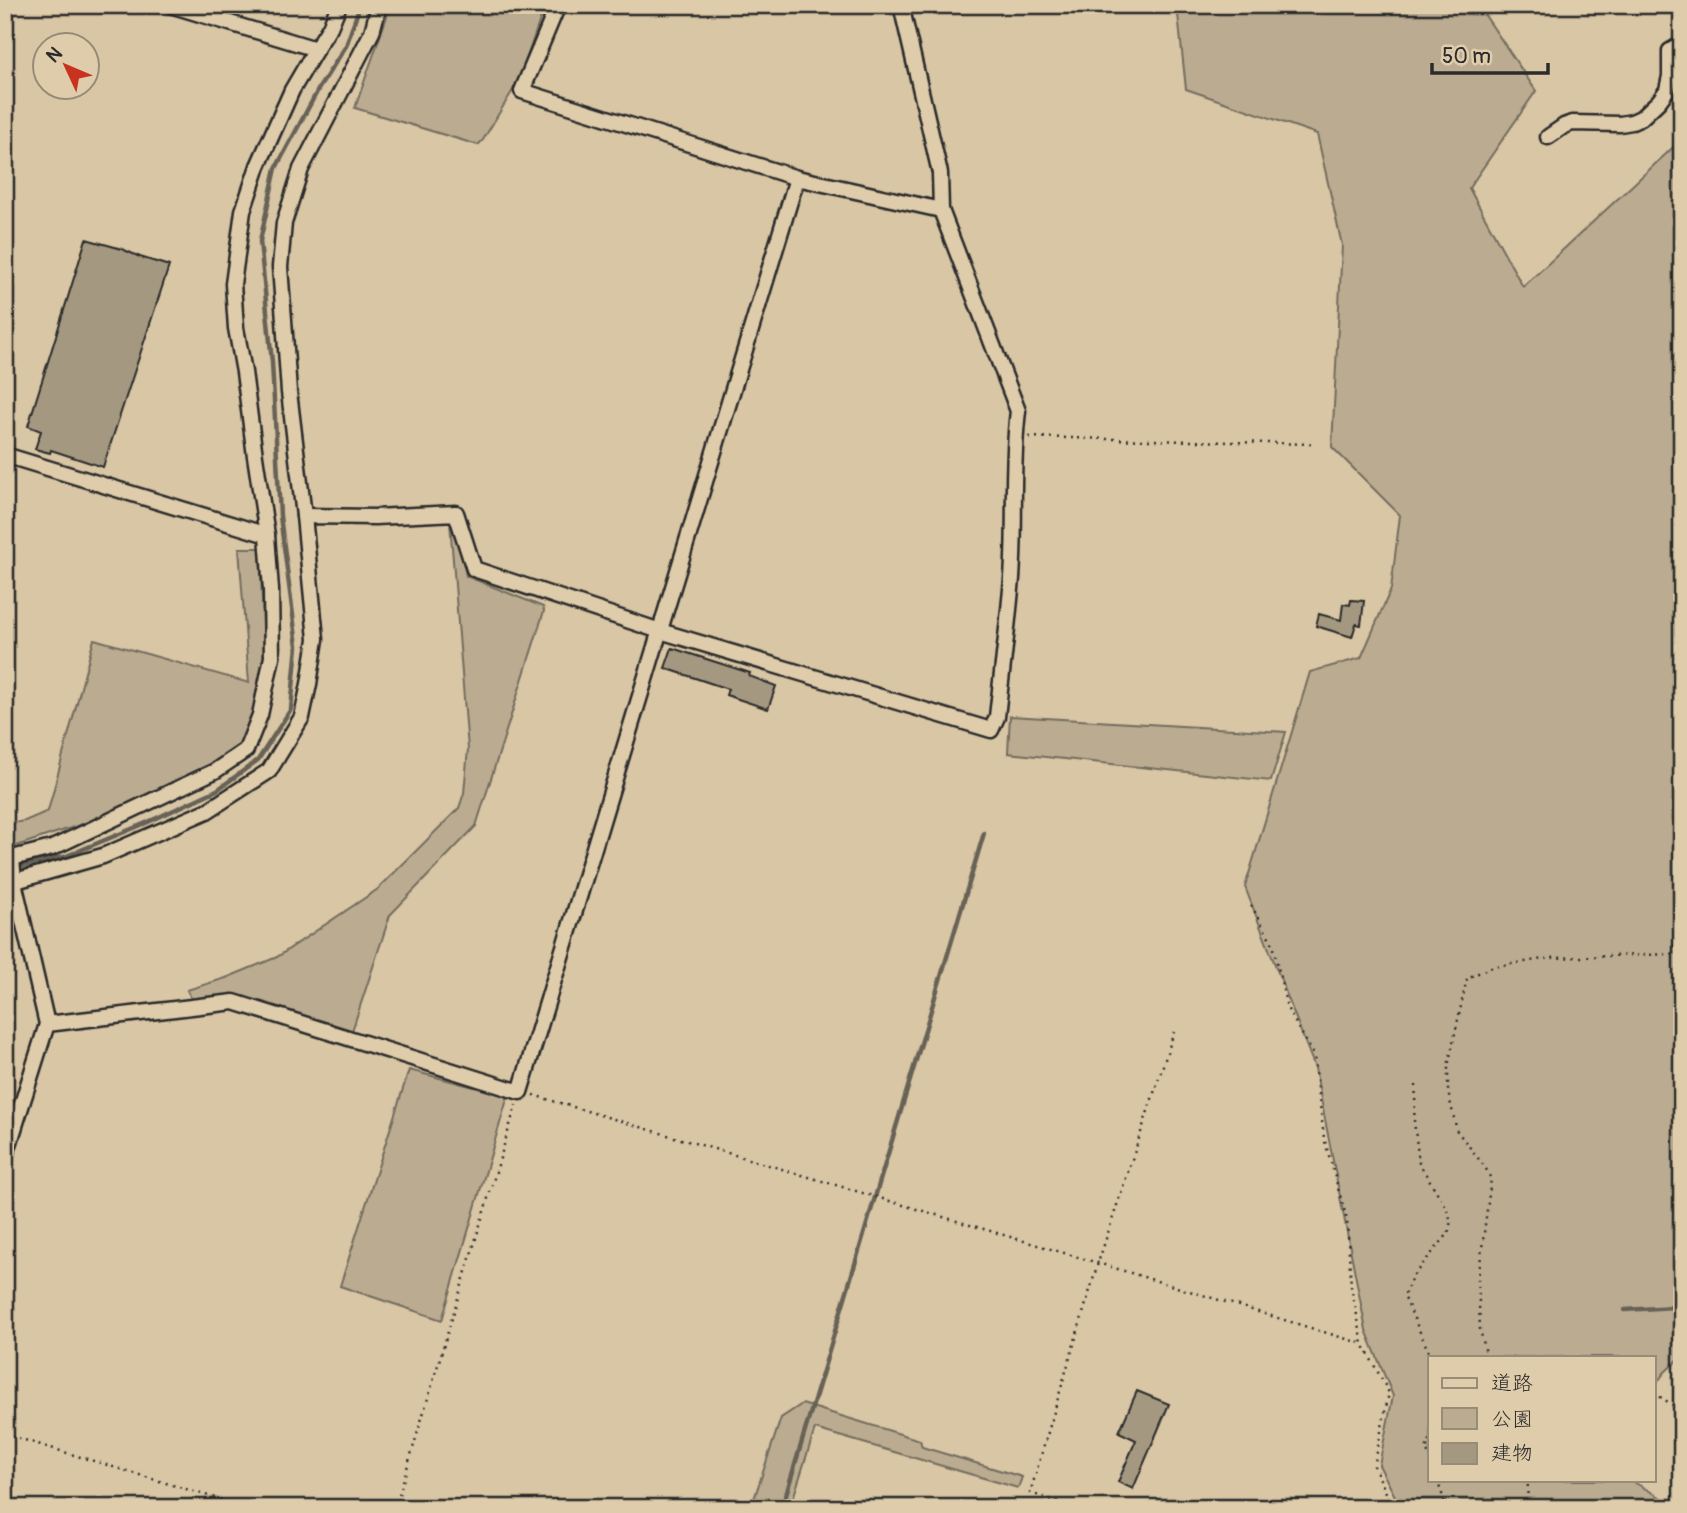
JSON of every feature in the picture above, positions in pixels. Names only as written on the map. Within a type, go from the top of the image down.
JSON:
[{"type":"street","points":[[170,5],[316,49]]},
{"type":"street","points":[[5,1157],[47,1024],[10,883],[9,858],[52,848],[215,771],[246,750],[260,715],[272,657],[271,590],[267,535],[236,328],[233,284],[243,211],[258,166],[292,90],[330,27],[339,5]]},
{"type":"street","points":[[10,883],[103,856],[207,811],[269,771],[302,717],[316,639],[289,392],[280,267],[284,223],[301,169],[372,32],[379,5]]},
{"type":"street","points":[[558,5],[522,91],[797,178],[941,211]]},
{"type":"street","points":[[304,516],[375,517],[456,513],[474,569],[660,631],[991,730],[997,718],[1012,577],[1018,411],[941,211],[940,173],[901,5]]},
{"type":"street","points":[[1548,137],[1572,123],[1620,124],[1641,118],[1667,90],[1671,51],[1682,44]]},
{"type":"street","points":[[47,1024],[234,1002],[520,1091],[797,178]]},
{"type":"street","points":[[5,455],[267,535]]},
{"type":"path","points":[[1015,437],[1312,444]]},
{"type":"path","points":[[1251,905],[1273,944],[1287,1008],[1314,1055],[1324,1138],[1347,1220],[1351,1286],[1363,1345],[1390,1393],[1374,1466],[1393,1508]]},
{"type":"path","points":[[1672,954],[1682,914]]},
{"type":"path","points":[[1487,1356],[1480,1329],[1478,1279],[1491,1179],[1457,1130],[1448,1092],[1448,1066],[1467,978],[1492,967],[1550,958],[1672,954],[1682,958]]},
{"type":"path","points":[[1078,1508],[1030,1493],[1098,1263],[1174,1031]]},
{"type":"path","points":[[1416,1085],[1414,1121],[1419,1164],[1446,1207],[1451,1221],[1448,1234],[1412,1277],[1404,1296],[1431,1356]]},
{"type":"path","points":[[395,1508],[520,1091],[1363,1345]]},
{"type":"path","points":[[1656,1394],[1682,1411]]},
{"type":"path","points":[[5,1434],[248,1508]]},
{"type":"path","points":[[1438,1482],[1447,1508]]},
{"type":"path","points":[[1527,1508],[1528,1482]]},
{"type":"green space","points":[[391,5],[545,5],[519,80],[478,145],[355,108]]},
{"type":"green space","points":[[1177,5],[1478,5],[1536,91],[1469,188],[1523,287],[1682,139],[1682,1277],[1673,1278],[1682,1299],[1682,1356],[1656,1384],[1656,1356],[1428,1356],[1428,1482],[1634,1482],[1674,1505],[1682,1502],[1682,1508],[1401,1508],[1379,1465],[1393,1396],[1366,1330],[1315,1068],[1245,887],[1310,672],[1361,658],[1391,589],[1400,515],[1332,447],[1342,245],[1317,134],[1186,89]]},
{"type":"green space","points":[[450,522],[456,527],[466,576],[543,607],[544,611],[476,826],[390,915],[352,1031],[233,994],[192,1000],[187,990],[226,978],[277,957],[378,889],[459,808],[464,793],[468,749]]},
{"type":"green space","points":[[239,548],[260,548],[264,653],[255,706],[244,742],[215,763],[113,814],[5,848],[5,824],[25,821],[48,811],[94,639],[249,683]]},
{"type":"green space","points":[[1010,716],[1286,732],[1271,781],[1008,753]]},
{"type":"green space","points":[[409,1070],[508,1096],[442,1320],[340,1286]]},
{"type":"green space","points":[[802,1404],[920,1440],[922,1447],[1022,1477],[1018,1488],[815,1429],[790,1508],[751,1508],[781,1418]]},
{"type":"building","points":[[86,239],[169,266],[103,467],[51,450],[50,453],[35,449],[41,431],[28,426]]},
{"type":"building","points":[[1351,600],[1364,601],[1361,625],[1356,624],[1352,637],[1316,626],[1319,614],[1341,620],[1343,604],[1350,605]]},
{"type":"building","points":[[672,648],[750,673],[749,676],[776,686],[768,709],[726,695],[728,689],[665,668]]},
{"type":"building","points":[[1137,1391],[1169,1404],[1133,1489],[1118,1482],[1136,1440],[1119,1432]]},
{"type":"waterway","points":[[5,870],[64,857],[217,790],[258,760],[291,709],[297,646],[280,516],[272,362],[260,241],[276,168],[319,88],[346,46],[360,5]]},
{"type":"waterway","points":[[782,1508],[984,833]]},
{"type":"waterway","points":[[1625,1310],[1674,1307],[1682,1309]]}]
